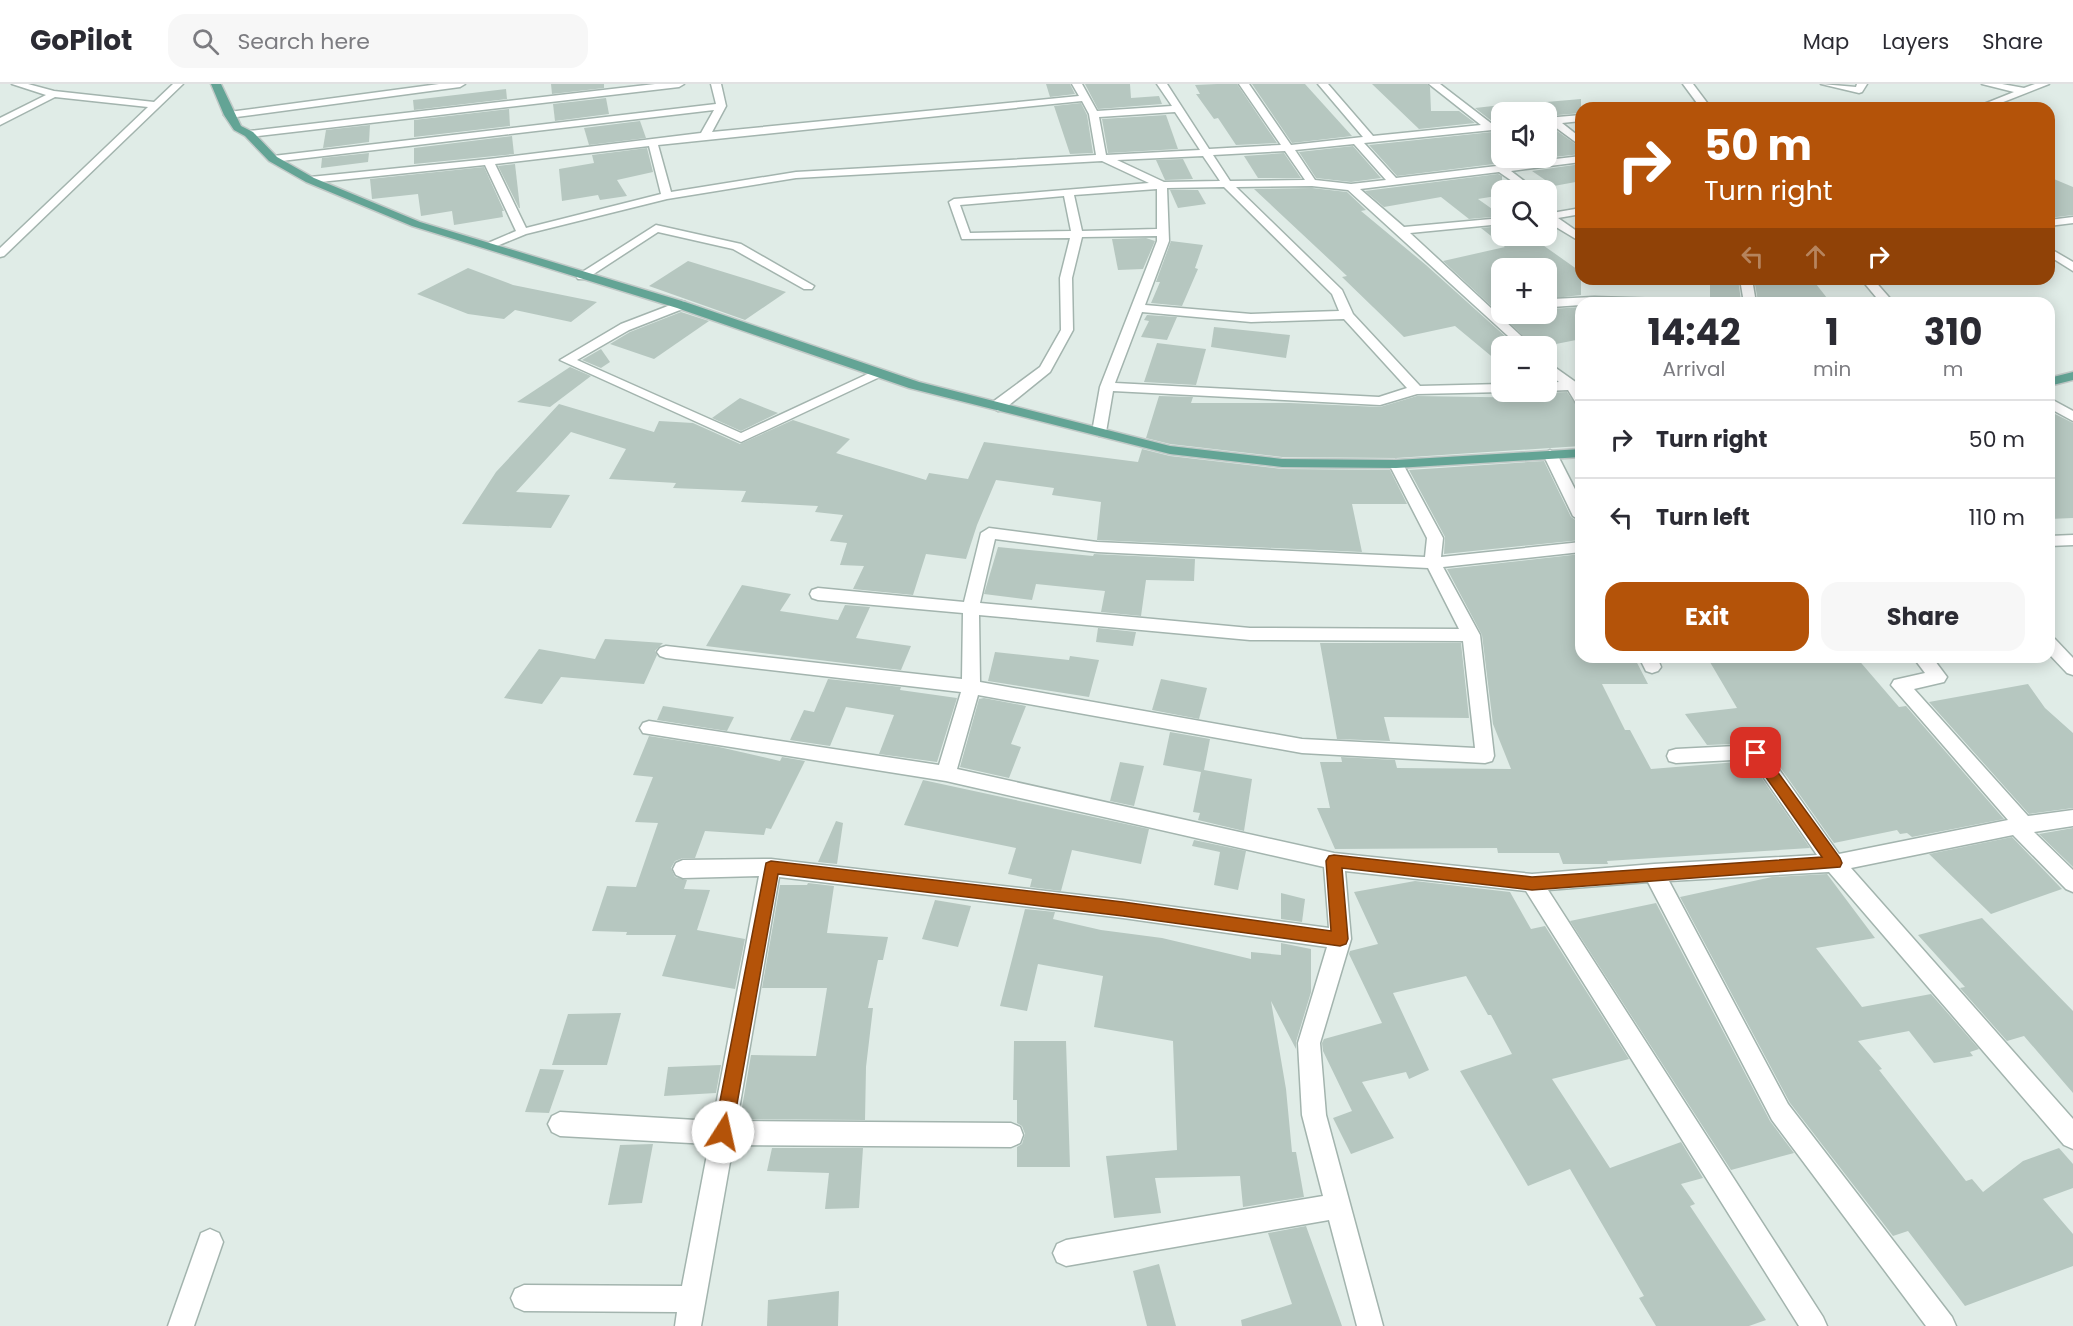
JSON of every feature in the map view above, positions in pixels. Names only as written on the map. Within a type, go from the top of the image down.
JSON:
[{"type":"main road","points":[[216,84],[229,116],[237,128],[249,134],[273,159],[310,180],[416,224],[492,245],[582,276],[681,306],[879,374],[998,407],[1170,450],[1282,463],[1396,464],[1575,453]]},
{"type":"main road","points":[[2055,380],[2073,376]]},
{"type":"street","points":[[17,84],[54,94],[155,105]]},
{"type":"street","points":[[0,254],[178,84]]},
{"type":"street","points":[[229,116],[460,84]]},
{"type":"street","points":[[273,159],[543,113],[680,84]]},
{"type":"street","points":[[705,136],[721,106],[716,84]]},
{"type":"street","points":[[1077,84],[1094,114],[1101,157]]},
{"type":"street","points":[[1162,84],[1227,184],[1338,293],[1347,315],[1416,390]]},
{"type":"street","points":[[1244,84],[1312,183]]},
{"type":"street","points":[[1323,84],[1371,140]]},
{"type":"street","points":[[1434,84],[1490,127]]},
{"type":"street","points":[[1688,84],[1702,102]]},
{"type":"street","points":[[1826,84],[1859,90],[1862,84]]},
{"type":"street","points":[[1987,84],[2027,92]]},
{"type":"street","points":[[1997,102],[2044,84]]},
{"type":"street","points":[[0,122],[54,94]]},
{"type":"street","points":[[310,180],[489,162],[705,136],[1085,98]]},
{"type":"street","points":[[249,134],[543,113],[721,106]]},
{"type":"street","points":[[1094,114],[1178,109]]},
{"type":"street","points":[[543,113],[555,134]]},
{"type":"street","points":[[1557,120],[1575,119]]},
{"type":"street","points":[[1557,126],[1575,139]]},
{"type":"street","points":[[492,245],[522,232],[667,196],[796,175],[1288,148],[1490,127]]},
{"type":"street","points":[[1356,141],[1394,182]]},
{"type":"street","points":[[564,142],[572,151]]},
{"type":"street","points":[[653,142],[667,196]]},
{"type":"street","points":[[1101,157],[1162,185]]},
{"type":"street","points":[[1163,232],[966,237],[954,202],[1162,185],[1312,183],[1352,187],[1575,160]]},
{"type":"street","points":[[489,162],[522,232]]},
{"type":"street","points":[[1502,169],[1517,180]]},
{"type":"street","points":[[1099,432],[1107,387],[1163,241],[1162,185]]},
{"type":"street","points":[[1352,187],[1515,336]]},
{"type":"street","points":[[998,407],[1045,369],[1067,330],[1066,278],[1077,234],[1068,192]]},
{"type":"street","points":[[1557,210],[1562,214]]},
{"type":"street","points":[[1557,215],[1575,212]]},
{"type":"street","points":[[2055,222],[2073,220]]},
{"type":"street","points":[[1401,231],[1491,222]]},
{"type":"street","points":[[1557,223],[1575,235]]},
{"type":"street","points":[[582,276],[656,228],[737,246],[808,286]]},
{"type":"street","points":[[2055,255],[2073,267]]},
{"type":"street","points":[[1872,285],[1883,297]]},
{"type":"street","points":[[1557,303],[1575,302]]},
{"type":"street","points":[[681,306],[625,327],[567,360],[741,438],[879,374]]},
{"type":"street","points":[[1137,308],[1251,318],[1347,315]]},
{"type":"street","points":[[1557,375],[1575,391]]},
{"type":"street","points":[[1107,387],[1380,401],[1416,390],[1491,388]]},
{"type":"street","points":[[1557,387],[1572,387]]},
{"type":"street","points":[[2055,406],[2073,417]]},
{"type":"street","points":[[1550,454],[1575,504]]},
{"type":"street","points":[[666,652],[972,687],[1302,746],[1485,756],[1471,634],[1433,563],[1435,538],[1396,464]]},
{"type":"street","points":[[945,774],[972,687],[971,608],[989,533],[1097,547],[1433,563],[1575,548]]},
{"type":"street","points":[[2055,541],[2073,540]]},
{"type":"street","points":[[818,594],[1250,634],[1471,634]]},
{"type":"street","points":[[2055,650],[2073,669]]},
{"type":"street","points":[[1927,663],[1938,677],[1900,685],[2021,826],[2073,882]]},
{"type":"street","points":[[649,728],[945,774],[1334,861],[1532,884],[1654,873],[1834,863],[2073,818]]},
{"type":"street","points":[[1676,756],[1756,753],[1834,863],[2073,1137]]},
{"type":"street","points":[[1334,861],[1340,939],[1309,1043],[1314,1115],[1370,1326]]},
{"type":"street","points":[[683,868],[771,867],[1123,909],[1340,939]]},
{"type":"street","points":[[688,1326],[771,867]]},
{"type":"street","points":[[1654,873],[1780,1112],[1943,1326]]},
{"type":"street","points":[[1532,884],[1814,1326]]},
{"type":"street","points":[[560,1124],[723,1132],[1011,1135]]},
{"type":"street","points":[[1066,1253],[1339,1206]]},
{"type":"street","points":[[181,1326],[210,1242]]},
{"type":"street","points":[[524,1298],[693,1299]]},
{"type":"building","points":[[551,84],[604,84],[604,88],[552,94]]},
{"type":"building","points":[[1046,84],[1070,84],[1075,94],[1050,97]]},
{"type":"building","points":[[1085,84],[1130,84],[1131,98],[1159,96],[1162,104],[1098,109]]},
{"type":"building","points":[[1237,84],[1277,143],[1236,145],[1218,118],[1214,119],[1196,94],[1200,94],[1195,85]]},
{"type":"building","points":[[1252,84],[1305,84],[1352,136],[1292,143]]},
{"type":"building","points":[[1372,84],[1427,84],[1430,87],[1431,111],[1459,111],[1475,123],[1419,129]]},
{"type":"building","points":[[506,89],[507,99],[414,110],[413,100]]},
{"type":"building","points":[[606,98],[609,114],[555,121],[553,104]]},
{"type":"building","points":[[1581,99],[1581,102],[1575,102],[1575,114],[1557,115],[1557,102],[1546,102]]},
{"type":"building","points":[[1081,103],[1087,115],[1093,153],[1070,154],[1054,106]]},
{"type":"building","points":[[1491,106],[1491,120],[1475,108]]},
{"type":"building","points":[[509,109],[510,126],[414,137],[414,120]]},
{"type":"building","points":[[1166,115],[1178,149],[1108,153],[1102,119]]},
{"type":"building","points":[[640,121],[646,138],[589,145],[584,128]]},
{"type":"building","points":[[370,125],[369,142],[323,148],[326,130]]},
{"type":"building","points":[[1557,131],[1575,144],[1575,155],[1557,157]]},
{"type":"building","points":[[1491,132],[1491,164],[1397,176],[1369,145]]},
{"type":"building","points":[[512,136],[514,154],[414,164],[414,148]]},
{"type":"building","points":[[1353,146],[1381,178],[1351,182],[1316,178],[1299,152]]},
{"type":"building","points":[[647,148],[653,172],[617,180],[627,196],[600,200],[598,195],[562,201],[559,169],[594,163],[592,155]]},
{"type":"building","points":[[369,153],[368,162],[321,168],[322,158]]},
{"type":"building","points":[[1284,153],[1301,178],[1258,178],[1244,156]]},
{"type":"building","points":[[1183,159],[1193,179],[1165,180],[1156,160]]},
{"type":"building","points":[[515,164],[520,208],[498,166]]},
{"type":"building","points":[[1575,165],[1575,182],[1557,185],[1557,180],[1545,180],[1532,171]]},
{"type":"building","points":[[484,167],[504,211],[502,211],[503,217],[454,225],[452,211],[421,216],[418,194],[372,199],[370,179]]},
{"type":"building","points":[[1498,174],[1502,176],[1502,180],[1491,180],[1491,197],[1478,199],[1491,208],[1491,217],[1469,219],[1441,197],[1384,207],[1365,191]]},
{"type":"building","points":[[2055,180],[2073,187],[2073,215],[2055,217]]},
{"type":"building","points":[[1312,188],[1347,192],[1366,210],[1361,211],[1426,265],[1505,336],[1491,336],[1491,356],[1455,326],[1404,337],[1342,277],[1347,276],[1254,189]]},
{"type":"building","points":[[1170,190],[1198,190],[1206,204],[1178,208]]},
{"type":"building","points":[[1491,227],[1491,236],[1481,228]]},
{"type":"building","points":[[1146,238],[1155,241],[1143,269],[1118,270],[1112,239]]},
{"type":"building","points":[[1171,241],[1203,245],[1195,268],[1198,269],[1182,306],[1151,303],[1160,282],[1156,282]]},
{"type":"building","points":[[1544,246],[1575,268],[1575,285],[1581,285],[1581,295],[1557,298],[1557,258],[1491,258],[1491,306],[1443,261],[1505,247]]},
{"type":"building","points":[[688,261],[786,292],[745,320],[649,286]]},
{"type":"building","points":[[468,268],[513,285],[597,302],[571,322],[515,310],[504,319],[468,314],[417,294]]},
{"type":"building","points":[[1710,285],[1739,285],[1740,297],[1710,297]]},
{"type":"building","points":[[1755,285],[1817,285],[1826,297],[1757,297]]},
{"type":"building","points":[[1575,307],[1575,340],[1557,344],[1557,336],[1523,336],[1510,324],[1557,324],[1557,309]]},
{"type":"building","points":[[681,312],[709,321],[654,359],[610,344],[630,332]]},
{"type":"building","points":[[1147,315],[1177,317],[1167,340],[1141,337],[1149,321],[1144,320]]},
{"type":"building","points":[[1214,327],[1290,335],[1286,358],[1211,347]]},
{"type":"building","points":[[1157,343],[1206,349],[1196,385],[1144,382]]},
{"type":"building","points":[[601,349],[610,362],[601,368],[582,360]]},
{"type":"building","points":[[570,367],[591,376],[550,407],[517,402]]},
{"type":"building","points":[[1557,392],[1567,392],[1575,403],[1575,446],[1396,458],[1282,457],[1170,444],[1146,438],[1159,396],[1193,397],[1191,403],[1290,403],[1380,407],[1417,396],[1491,397],[1491,402],[1557,402]]},
{"type":"building","points":[[740,398],[778,413],[741,431],[712,418]]},
{"type":"building","points":[[559,404],[654,432],[659,421],[693,423],[740,444],[793,420],[850,439],[836,453],[926,480],[929,473],[968,479],[984,442],[1138,462],[1142,449],[1170,456],[1282,469],[1390,470],[1407,504],[1352,504],[1362,552],[1097,540],[1101,502],[1052,495],[1054,488],[996,480],[966,559],[926,554],[913,595],[853,589],[864,566],[840,565],[847,543],[830,541],[843,515],[815,512],[818,506],[741,502],[746,491],[673,488],[676,483],[609,479],[626,449],[571,432],[516,492],[570,495],[551,528],[462,524],[496,472]]},
{"type":"building","points":[[2055,414],[2073,423],[2073,518],[2055,519]]},
{"type":"building","points":[[1544,461],[1571,517],[1575,520],[1575,541],[1444,554],[1445,537],[1409,470]]},
{"type":"building","points":[[998,547],[1093,556],[1094,554],[1195,559],[1194,581],[1146,580],[1141,616],[1101,612],[1105,591],[1036,584],[1032,600],[984,594]]},
{"type":"building","points":[[1575,555],[1575,663],[1637,663],[1648,684],[1602,684],[1625,730],[1630,730],[1651,769],[1750,761],[1810,848],[1607,861],[1608,864],[1563,864],[1559,853],[1498,853],[1497,848],[1335,849],[1317,808],[1330,808],[1320,762],[1342,762],[1341,757],[1395,760],[1397,768],[1511,769],[1493,724],[1482,635],[1447,569]]},
{"type":"building","points":[[742,585],[791,594],[780,611],[838,620],[845,605],[870,607],[856,638],[911,646],[901,670],[706,646]]},
{"type":"building","points":[[1098,628],[1136,632],[1133,646],[1096,642]]},
{"type":"building","points":[[605,639],[663,643],[655,651],[657,655],[644,684],[561,677],[542,704],[504,698],[539,649],[595,659]]},
{"type":"building","points":[[1320,643],[1461,643],[1469,718],[1384,717],[1390,741],[1337,739]]},
{"type":"building","points":[[995,652],[1069,660],[1070,656],[1099,660],[1089,697],[988,681]]},
{"type":"building","points":[[1711,663],[1861,663],[1899,707],[1906,706],[2004,819],[1912,837],[1907,833],[1900,834],[1897,830],[1834,843],[1765,746],[1756,743],[1707,745],[1685,714],[1737,708]]},
{"type":"building","points":[[828,679],[901,687],[900,690],[957,698],[937,762],[879,754],[894,715],[846,707],[830,746],[790,740],[804,710],[814,712]]},
{"type":"building","points":[[1161,679],[1207,688],[1199,719],[1152,710]]},
{"type":"building","points":[[2028,684],[2045,708],[2073,733],[2073,808],[2029,814],[1929,702]]},
{"type":"building","points":[[979,699],[1026,706],[1011,744],[1021,747],[1009,778],[960,767]]},
{"type":"building","points":[[663,706],[734,717],[727,731],[657,720]]},
{"type":"building","points":[[1170,732],[1210,739],[1204,770],[1252,779],[1244,831],[1198,820],[1200,813],[1193,812],[1201,772],[1163,765]]},
{"type":"building","points":[[649,736],[719,747],[780,761],[782,757],[805,761],[771,829],[766,828],[764,835],[705,831],[695,858],[675,861],[671,868],[675,877],[687,880],[684,889],[710,890],[697,930],[745,939],[735,989],[662,976],[676,935],[626,935],[627,932],[592,931],[607,886],[636,887],[658,823],[635,822],[653,777],[633,775]]},
{"type":"building","points":[[1120,762],[1144,766],[1134,806],[1110,801]]},
{"type":"building","points":[[923,780],[1149,829],[1141,864],[1072,850],[1061,891],[1030,887],[1032,879],[1008,874],[1016,848],[904,825]]},
{"type":"building","points":[[836,821],[843,823],[837,864],[818,862]]},
{"type":"building","points":[[2073,828],[2073,867],[2039,834]]},
{"type":"building","points":[[2012,837],[2062,889],[1991,914],[1929,854]]},
{"type":"building","points":[[1194,840],[1246,851],[1238,890],[1214,885],[1220,852],[1192,846]]},
{"type":"building","points":[[1827,874],[1875,938],[1816,948],[1862,1007],[1931,994],[1979,1049],[1970,1052],[1973,1056],[1934,1063],[1909,1031],[1858,1041],[1882,1069],[1879,1070],[1966,1181],[1972,1179],[1983,1192],[2023,1161],[2059,1148],[2073,1164],[2073,1188],[2043,1199],[2073,1234],[2073,1266],[1965,1306],[1908,1231],[1893,1236],[1790,1103],[1680,897],[1772,877]]},
{"type":"building","points":[[1415,881],[1510,892],[1531,929],[1545,926],[1629,1059],[1552,1079],[1610,1168],[1681,1142],[1703,1178],[1681,1184],[1695,1204],[1690,1206],[1766,1320],[1749,1326],[1656,1326],[1639,1298],[1644,1296],[1570,1169],[1528,1186],[1460,1071],[1512,1054],[1466,976],[1393,993],[1429,1070],[1409,1079],[1406,1072],[1362,1082],[1394,1138],[1351,1154],[1333,1118],[1352,1111],[1323,1051],[1322,1043],[1324,1039],[1382,1023],[1349,954],[1350,951],[1378,944],[1354,892]]},
{"type":"building","points":[[808,883],[834,886],[827,933],[888,937],[883,960],[878,960],[868,1008],[873,1008],[866,1067],[865,1120],[740,1119],[751,1055],[816,1056],[827,988],[762,988],[780,885],[807,885]]},
{"type":"building","points":[[1281,893],[1305,899],[1302,922],[1281,919]]},
{"type":"building","points":[[935,900],[971,906],[958,947],[922,939]]},
{"type":"building","points":[[1656,903],[1770,1121],[1794,1153],[1731,1170],[1570,921]]},
{"type":"building","points":[[1025,909],[1055,912],[1053,919],[1101,930],[1162,938],[1251,959],[1251,952],[1281,955],[1281,943],[1311,949],[1311,992],[1296,1049],[1271,1001],[1286,1089],[1292,1152],[1296,1152],[1304,1197],[1243,1207],[1240,1176],[1155,1178],[1161,1213],[1114,1218],[1106,1156],[1177,1150],[1173,1041],[1094,1027],[1103,976],[1038,964],[1027,1011],[1000,1006]]},
{"type":"building","points":[[1982,918],[2073,1011],[2073,1093],[2024,1036],[2007,1041],[1960,988],[1965,987],[1918,935]]},
{"type":"building","points":[[621,1013],[607,1065],[552,1065],[568,1014]]},
{"type":"building","points":[[1014,1041],[1066,1041],[1070,1167],[1017,1167],[1017,1147],[1022,1144],[1025,1134],[1022,1126],[1017,1123],[1017,1100],[1013,1100]]},
{"type":"building","points":[[721,1065],[716,1093],[664,1096],[668,1067]]},
{"type":"building","points":[[540,1069],[564,1070],[549,1113],[525,1112]]},
{"type":"building","points":[[653,1144],[642,1203],[608,1205],[620,1145]]},
{"type":"building","points":[[772,1148],[863,1148],[859,1208],[825,1209],[829,1173],[767,1171]]},
{"type":"building","points":[[1306,1226],[1342,1326],[1242,1326],[1241,1320],[1292,1304],[1268,1233]]},
{"type":"building","points":[[1159,1264],[1176,1326],[1147,1326],[1133,1271]]},
{"type":"building","points":[[839,1291],[838,1326],[767,1326],[768,1300]]},
{"type":"route","points":[[723,1132],[771,867],[1123,909],[1340,939],[1334,861],[1532,884],[1654,873],[1834,863],[1756,753]]}]
